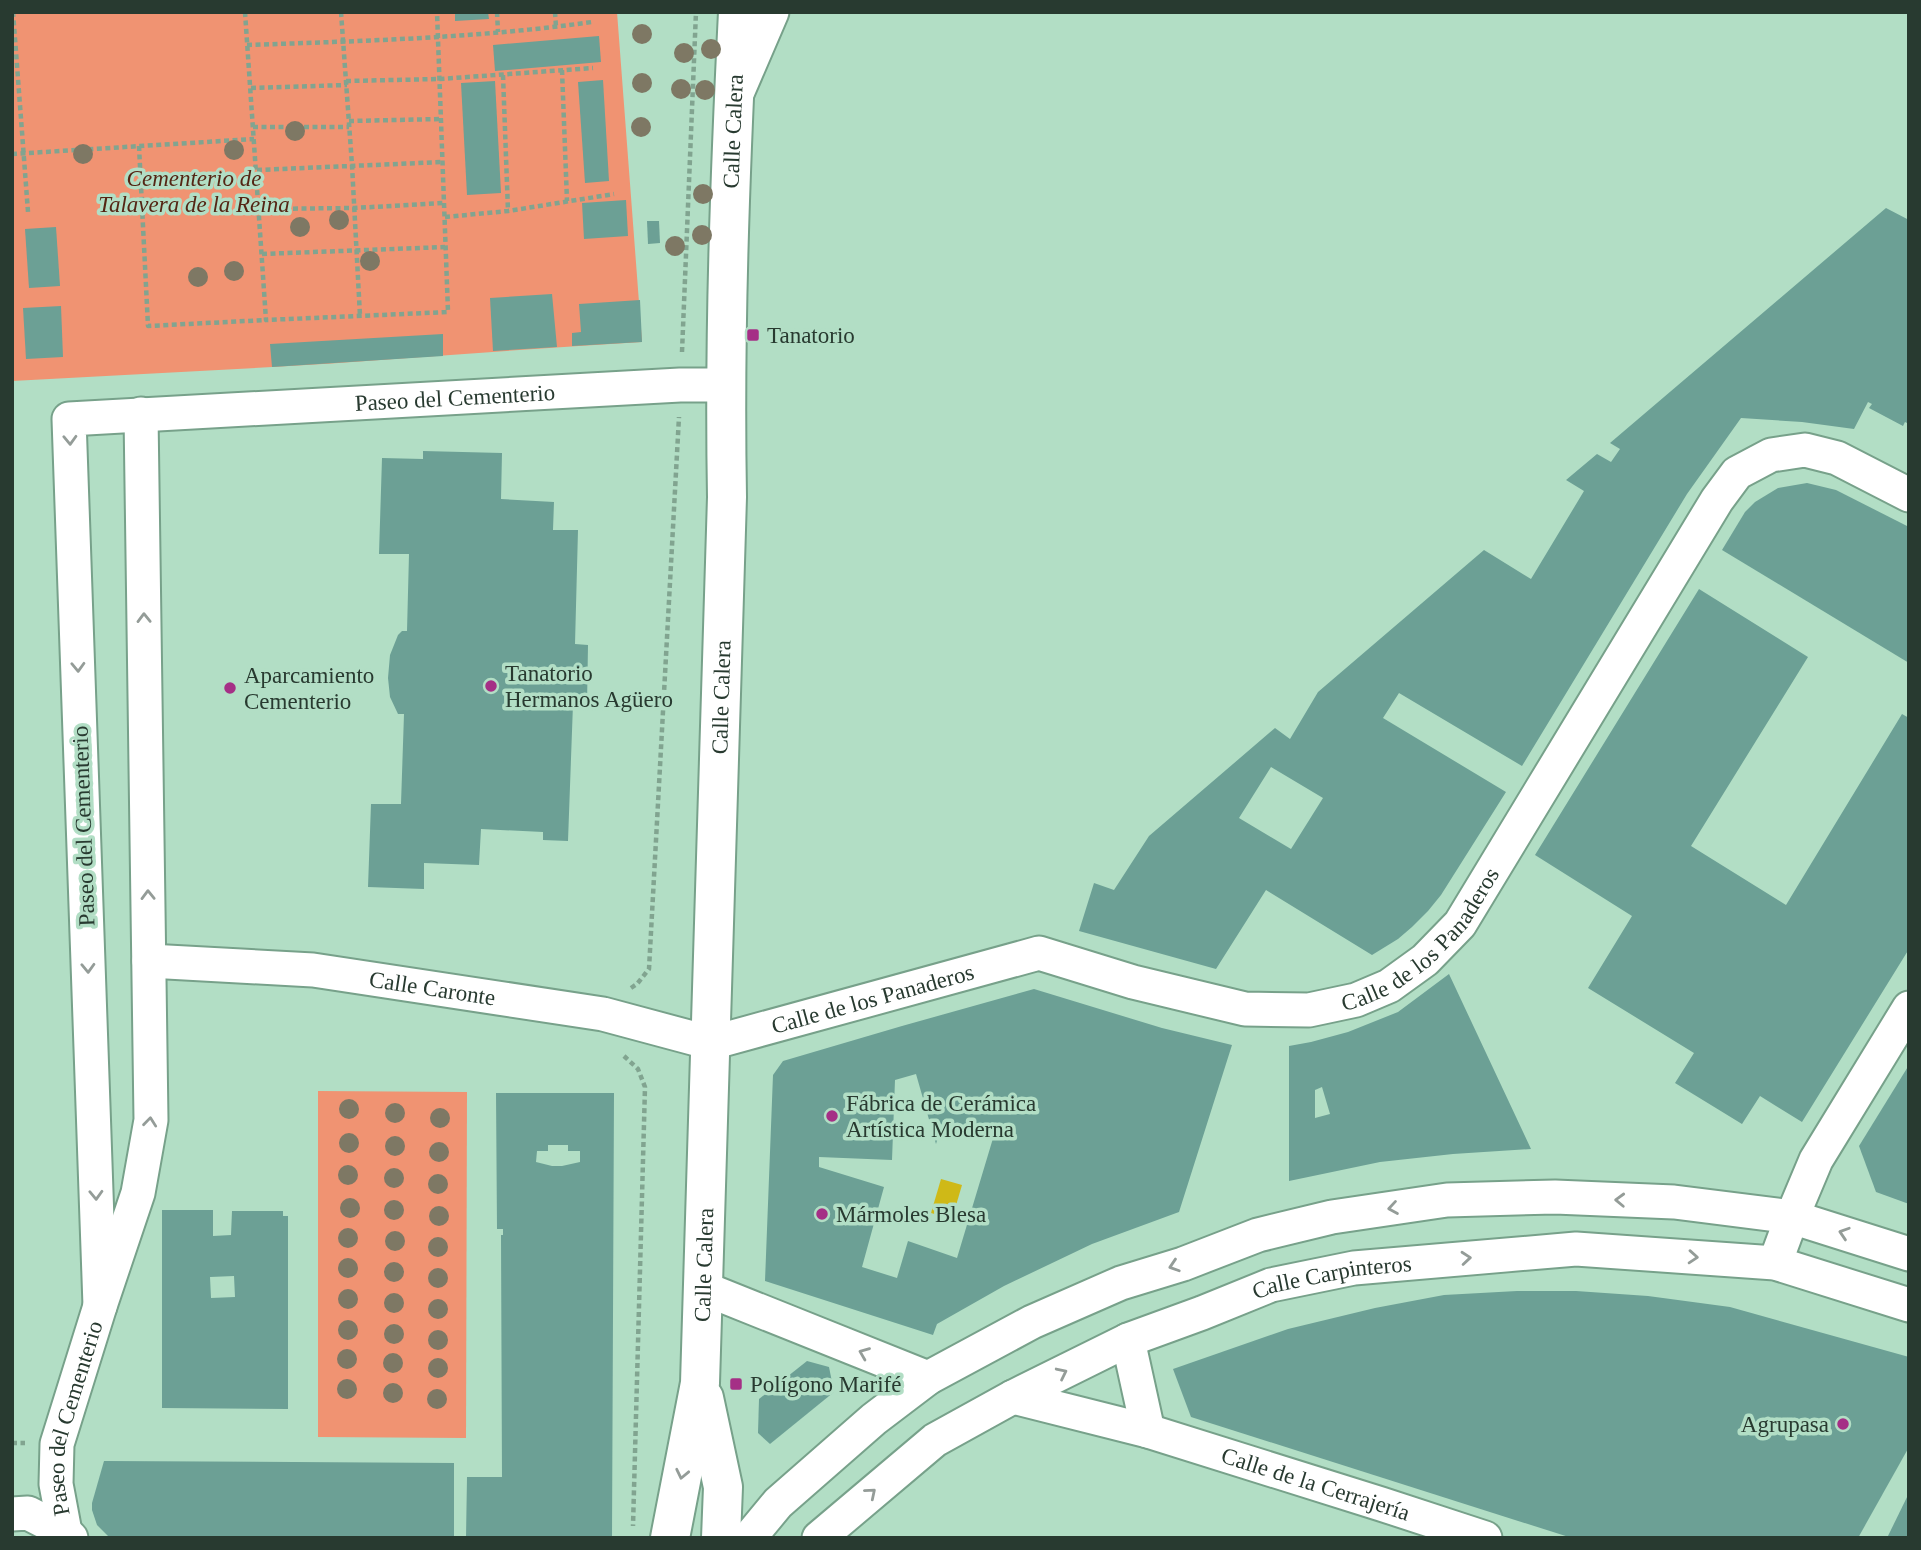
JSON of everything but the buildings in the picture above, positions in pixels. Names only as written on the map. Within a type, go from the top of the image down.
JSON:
[{"type":"main road","name":"Calle Calera","points":[[651,1533],[686,1457],[700,1383],[727,497],[725,385],[738,12]]},
{"type":"main road","name":"Calle Calera","points":[[700,1383],[723,1487],[721,1538]]},
{"type":"street","points":[[733,103],[772,12]]},
{"type":"street","name":"Paseo del Cementerio","points":[[100,1306],[69,419],[680,385],[725,385]]},
{"type":"street","name":"Paseo del Cementerio","points":[[68,1535],[56,1484],[57,1444],[138,1193],[151,1119],[141,414]]},
{"type":"street","name":"Calle de los Panaderos","points":[[711,1044],[1039,953],[1133,982],[1245,1009],[1309,1010],[1356,1000],[1389,986],[1425,960],[1460,924],[1717,500],[1737,473],[1771,455],[1805,450],[1838,458],[1909,495]]},
{"type":"street","name":"Calle Caronte","points":[[149,961],[313,970],[603,1014],[711,1044]]},
{"type":"street","points":[[1775,1263],[1816,1160],[1909,1008]]},
{"type":"street","points":[[749,1538],[778,1503],[874,1419],[928,1378],[1032,1322],[1121,1283],[1183,1264],[1258,1235],[1332,1217],[1447,1200],[1555,1197],[1674,1202],[1792,1217],[1909,1254]]},
{"type":"street","name":"Calle Carpinteros","points":[[819,1538],[936,1440],[1013,1397],[1128,1340],[1202,1314],[1271,1285],[1354,1268],[1576,1249],[1775,1263],[1909,1306]]},
{"type":"street","points":[[703,1288],[928,1378]]},
{"type":"street","points":[[1128,1340],[1148,1431]]},
{"type":"street","name":"Calle de la Cerrajería","points":[[1013,1397],[1148,1431],[1485,1538]]},
{"type":"street","points":[[12,1514],[28,1513],[68,1535]]},
{"type":"path","points":[[13,12],[27,212]]},
{"type":"path","points":[[245,12],[266,320]]},
{"type":"path","points":[[341,12],[360,316]]},
{"type":"path","points":[[139,146],[148,326],[448,312],[437,12]]},
{"type":"path","points":[[497,12],[498,32]]},
{"type":"path","points":[[555,12],[556,27]]},
{"type":"path","points":[[651,1533],[634,1455],[638,1400],[645,1087],[638,1069],[601,1038],[603,1014],[614,998],[637,984],[649,969],[680,385],[696,12]]},
{"type":"path","points":[[247,44],[438,38],[593,22]]},
{"type":"path","points":[[251,88],[593,68]]},
{"type":"path","points":[[562,70],[567,201]]},
{"type":"path","points":[[503,75],[508,211]]},
{"type":"path","points":[[253,127],[441,119]]},
{"type":"path","points":[[12,154],[254,139]]},
{"type":"path","points":[[257,170],[443,162]]},
{"type":"path","points":[[445,217],[508,211],[614,194]]},
{"type":"path","points":[[259,209],[444,203]]},
{"type":"path","points":[[262,254],[446,247]]},
{"type":"path","points":[[634,1455],[686,1457]]},
{"type":"green space","name":"Cementerio de Talavera de la Reina","points":[[12,12],[617,12],[642,342],[12,381]]},
{"type":"green space","points":[[318,1091],[467,1092],[466,1438],[318,1437]]},
{"type":"shaded area","points":[[941,1179],[962,1185],[952,1219],[931,1213]]},
{"type":"place","name":"Tanatorio","points":[[753,335]]},
{"type":"place","name":"Tanatorio Hermanos Agüero","points":[[491,686]]},
{"type":"place","name":"Aparcamiento Cementerio","points":[[230,688]]},
{"type":"place","name":"Fábrica de Cerámica Artística Moderna","points":[[832,1116]]},
{"type":"place","name":"Mármoles Blesa","points":[[822,1214]]},
{"type":"place","name":"Polígono Marifé","points":[[736,1384]]},
{"type":"place","name":"Agrupasa","points":[[1843,1424]]}]
